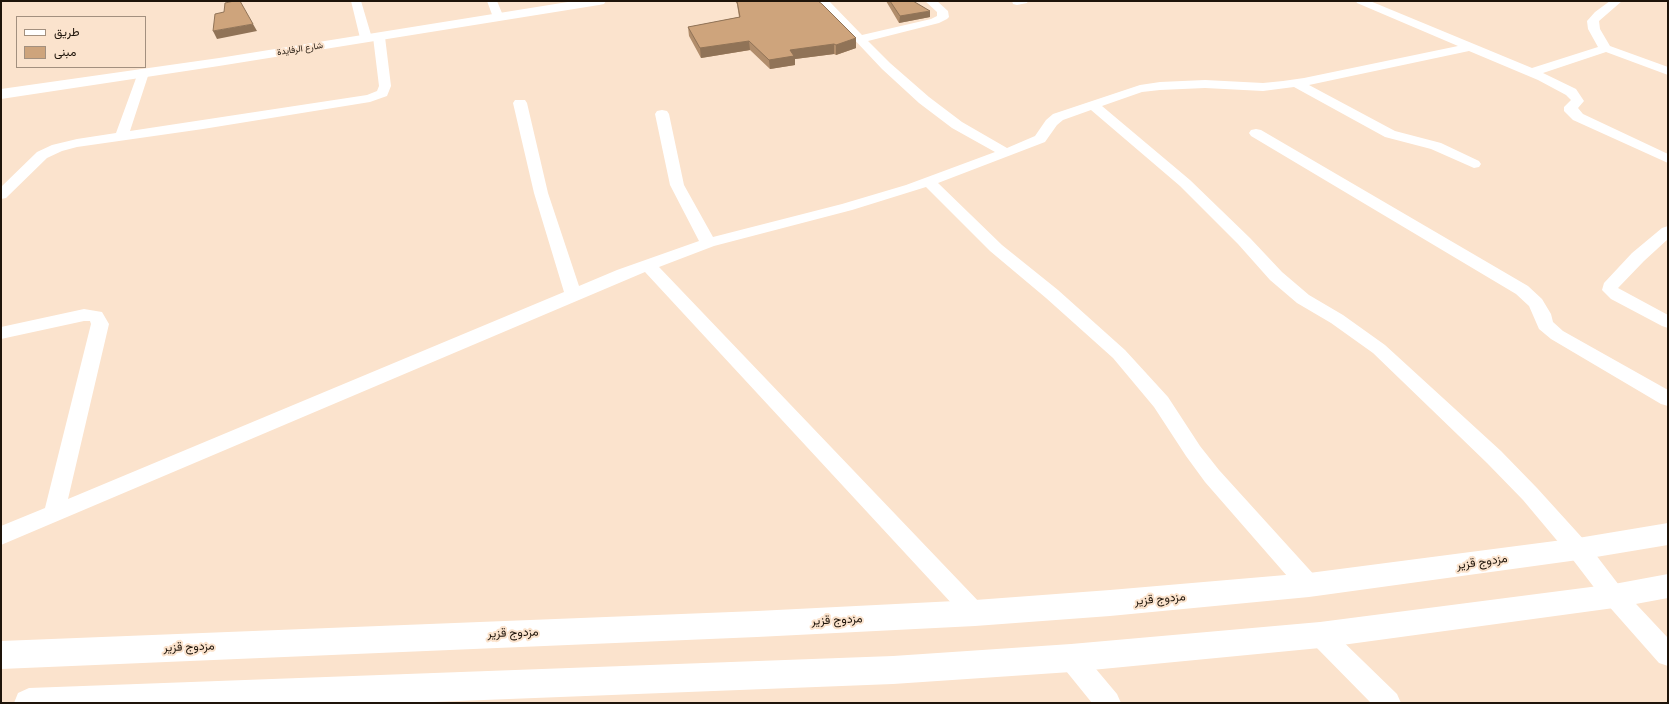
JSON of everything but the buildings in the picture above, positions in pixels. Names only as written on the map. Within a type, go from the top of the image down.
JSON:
[{"type":"main road","name":"شارع الرفايدة","points":[[1,94],[372,38],[599,1]]},
{"type":"main road","name":"مزدوج قزير","points":[[1,655],[765,624],[1110,604],[1309,585],[1578,549],[1668,534]]},
{"type":"main road","points":[[29,703],[893,670],[1071,658],[1320,635],[1614,596],[1668,586]]},
{"type":"street","points":[[1,195],[31,165],[47,153],[57,148],[77,143],[203,125],[370,98],[382,93],[385,86],[372,38],[356,1]]},
{"type":"street","points":[[492,1],[498,18]]},
{"type":"street","points":[[823,1],[886,66],[924,100],[957,125],[1006,153]]},
{"type":"street","points":[[860,39],[935,21],[943,17],[942,11],[930,1]]},
{"type":"street","points":[[1361,1],[1532,72],[1571,92],[1578,101],[1571,108],[1571,111],[1578,117],[1668,159]]},
{"type":"street","points":[[1617,1],[1599,14],[1593,21],[1594,29],[1605,48],[1668,71]]},
{"type":"street","points":[[1,536],[573,294],[670,255],[708,243],[847,207],[928,182],[1006,153],[1040,138],[1047,131],[1051,123],[1058,117],[1094,106],[1140,89],[1160,86],[1205,84],[1263,87],[1296,84],[1470,47]]},
{"type":"street","points":[[1532,72],[1598,52],[1605,48]]},
{"type":"street","points":[[122,136],[143,73]]},
{"type":"street","points":[[1296,84],[1390,134],[1400,138],[1436,146],[1474,164]]},
{"type":"street","points":[[520,103],[541,193],[573,294]]},
{"type":"street","points":[[1094,106],[1185,183],[1244,240],[1276,276],[1298,295],[1379,349],[1494,457],[1530,494],[1578,549],[1614,596],[1668,655]]},
{"type":"street","points":[[662,114],[677,185],[708,243]]},
{"type":"street","points":[[1256,133],[1522,290],[1536,303],[1542,314],[1545,325],[1557,335],[1668,399]]},
{"type":"street","points":[[928,182],[996,248],[1052,294],[1119,354],[1161,402],[1192,451],[1212,476],[1309,585]]},
{"type":"street","points":[[1668,231],[1638,257],[1610,287],[1610,290],[1668,322]]},
{"type":"street","points":[[648,265],[975,613]]},
{"type":"street","points":[[1,333],[84,315],[96,316],[100,324],[54,513]]},
{"type":"street","points":[[1320,635],[1388,703]]},
{"type":"street","points":[[1071,658],[1108,703]]}]
